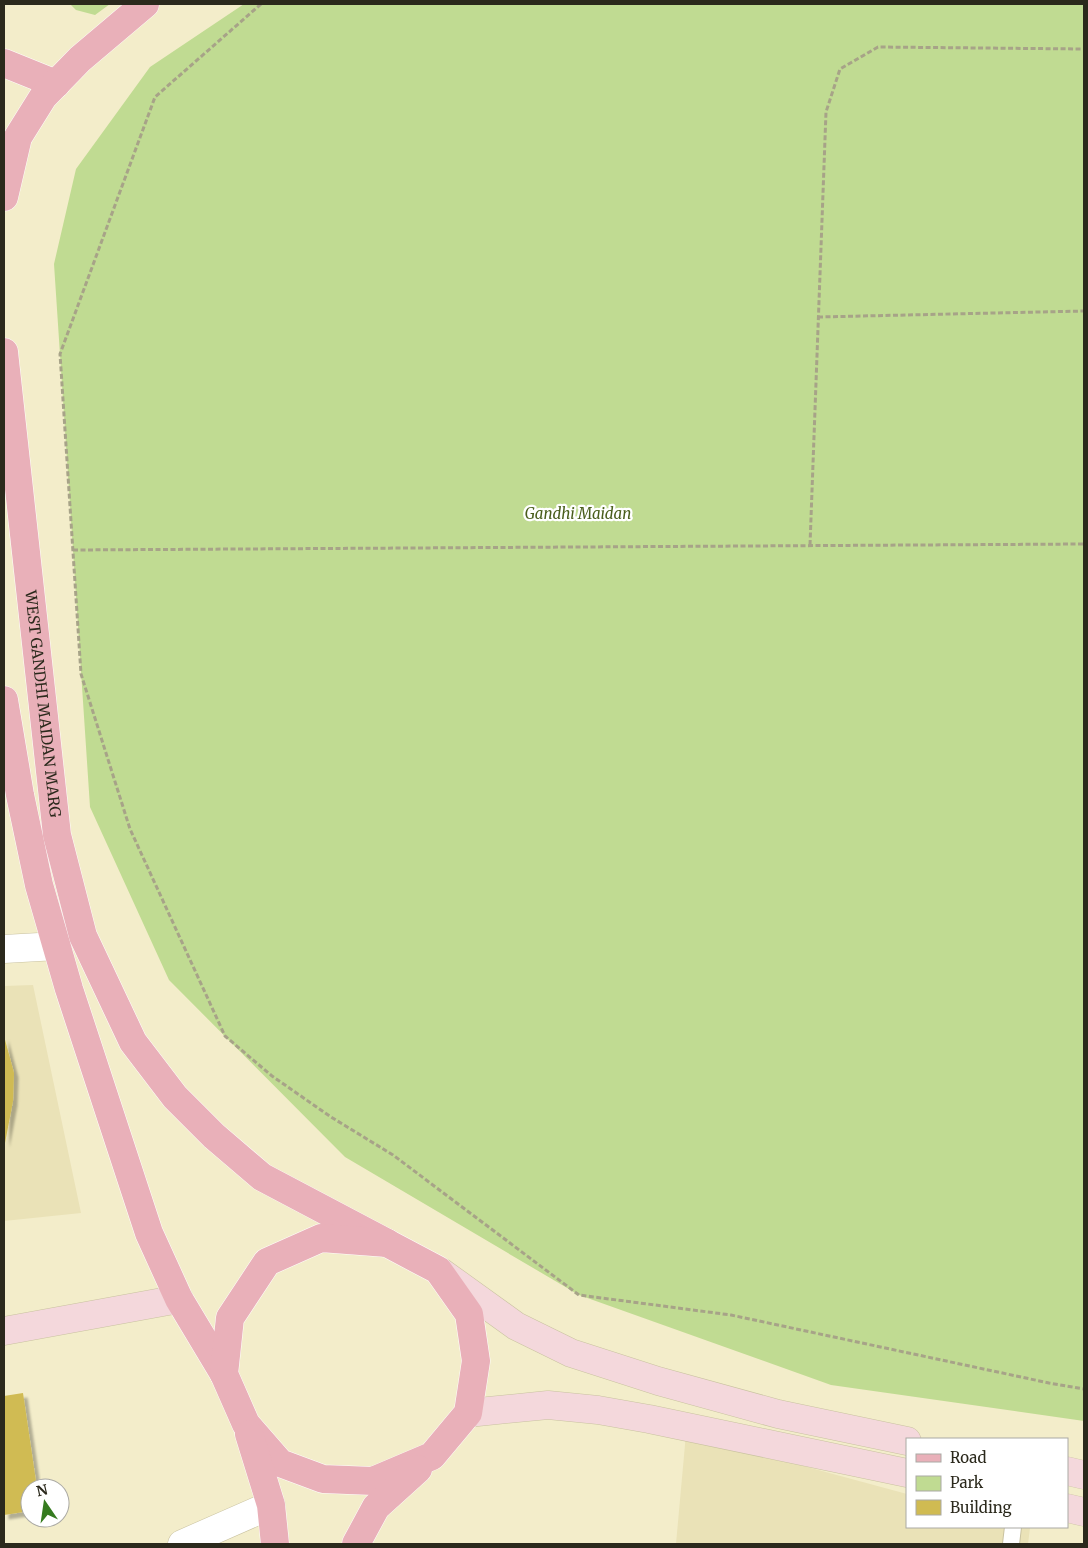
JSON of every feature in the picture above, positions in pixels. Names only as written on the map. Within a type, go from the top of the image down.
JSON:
[{"type":"main road","points":[[4,197],[18,137],[43,97],[80,59],[145,4]]},
{"type":"main road","points":[[4,63],[56,84]]},
{"type":"main road","name":"WEST GANDHI MAIDAN MARG","points":[[4,352],[57,835],[83,936],[133,1042],[175,1097],[214,1136],[262,1177],[438,1270]]},
{"type":"main road","points":[[4,700],[20,795],[39,884],[69,989],[149,1232],[179,1299],[224,1374],[246,1424],[271,1505],[275,1544]]},
{"type":"main road","points":[[224,1374],[230,1318],[267,1262],[321,1238],[387,1243]]},
{"type":"main road","points":[[438,1270],[516,1326],[571,1353],[658,1381],[778,1414],[906,1441]]},
{"type":"main road","points":[[356,1544],[376,1507],[432,1456],[468,1413],[476,1361],[469,1314],[438,1270]]},
{"type":"main road","points":[[4,1331],[72,1317],[179,1299]]},
{"type":"main road","points":[[468,1413],[548,1405],[598,1410],[906,1473]]},
{"type":"main road","points":[[246,1424],[280,1463],[322,1479],[373,1481],[432,1456]]},
{"type":"main road","points":[[1068,1471],[1084,1474]]},
{"type":"main road","points":[[1068,1508],[1084,1512]]},
{"type":"street","points":[[4,949],[57,946]]},
{"type":"street","points":[[182,1544],[271,1505]]},
{"type":"lane","points":[[1011,1544],[1013,1528]]},
{"type":"path","points":[[261,4],[154,97],[60,354],[81,674],[130,829],[225,1036],[272,1076],[331,1117],[393,1156],[579,1295],[731,1315],[1084,1389]]},
{"type":"path","points":[[810,545],[826,112],[840,70],[878,47],[1084,49]]},
{"type":"path","points":[[818,317],[1084,311]]},
{"type":"path","points":[[73,550],[1084,544]]},
{"type":"shaded area","points":[[33,985],[81,1213],[4,1221],[4,986]]},
{"type":"shaded area","points":[[686,1434],[906,1494],[906,1528],[1030,1528],[1028,1544],[676,1544]]},
{"type":"green space","points":[[70,4],[110,4],[95,15],[76,10]]},
{"type":"green space","name":"Gandhi Maidan","points":[[244,4],[1084,4],[1084,1421],[831,1385],[579,1295],[345,1157],[169,980],[90,807],[54,264],[76,169],[150,67]]},
{"type":"building","points":[[4,1036],[14,1073],[13,1101],[5,1143]]},
{"type":"building","points":[[23,1393],[36,1478],[20,1478],[20,1513],[4,1515],[4,1396]]}]
